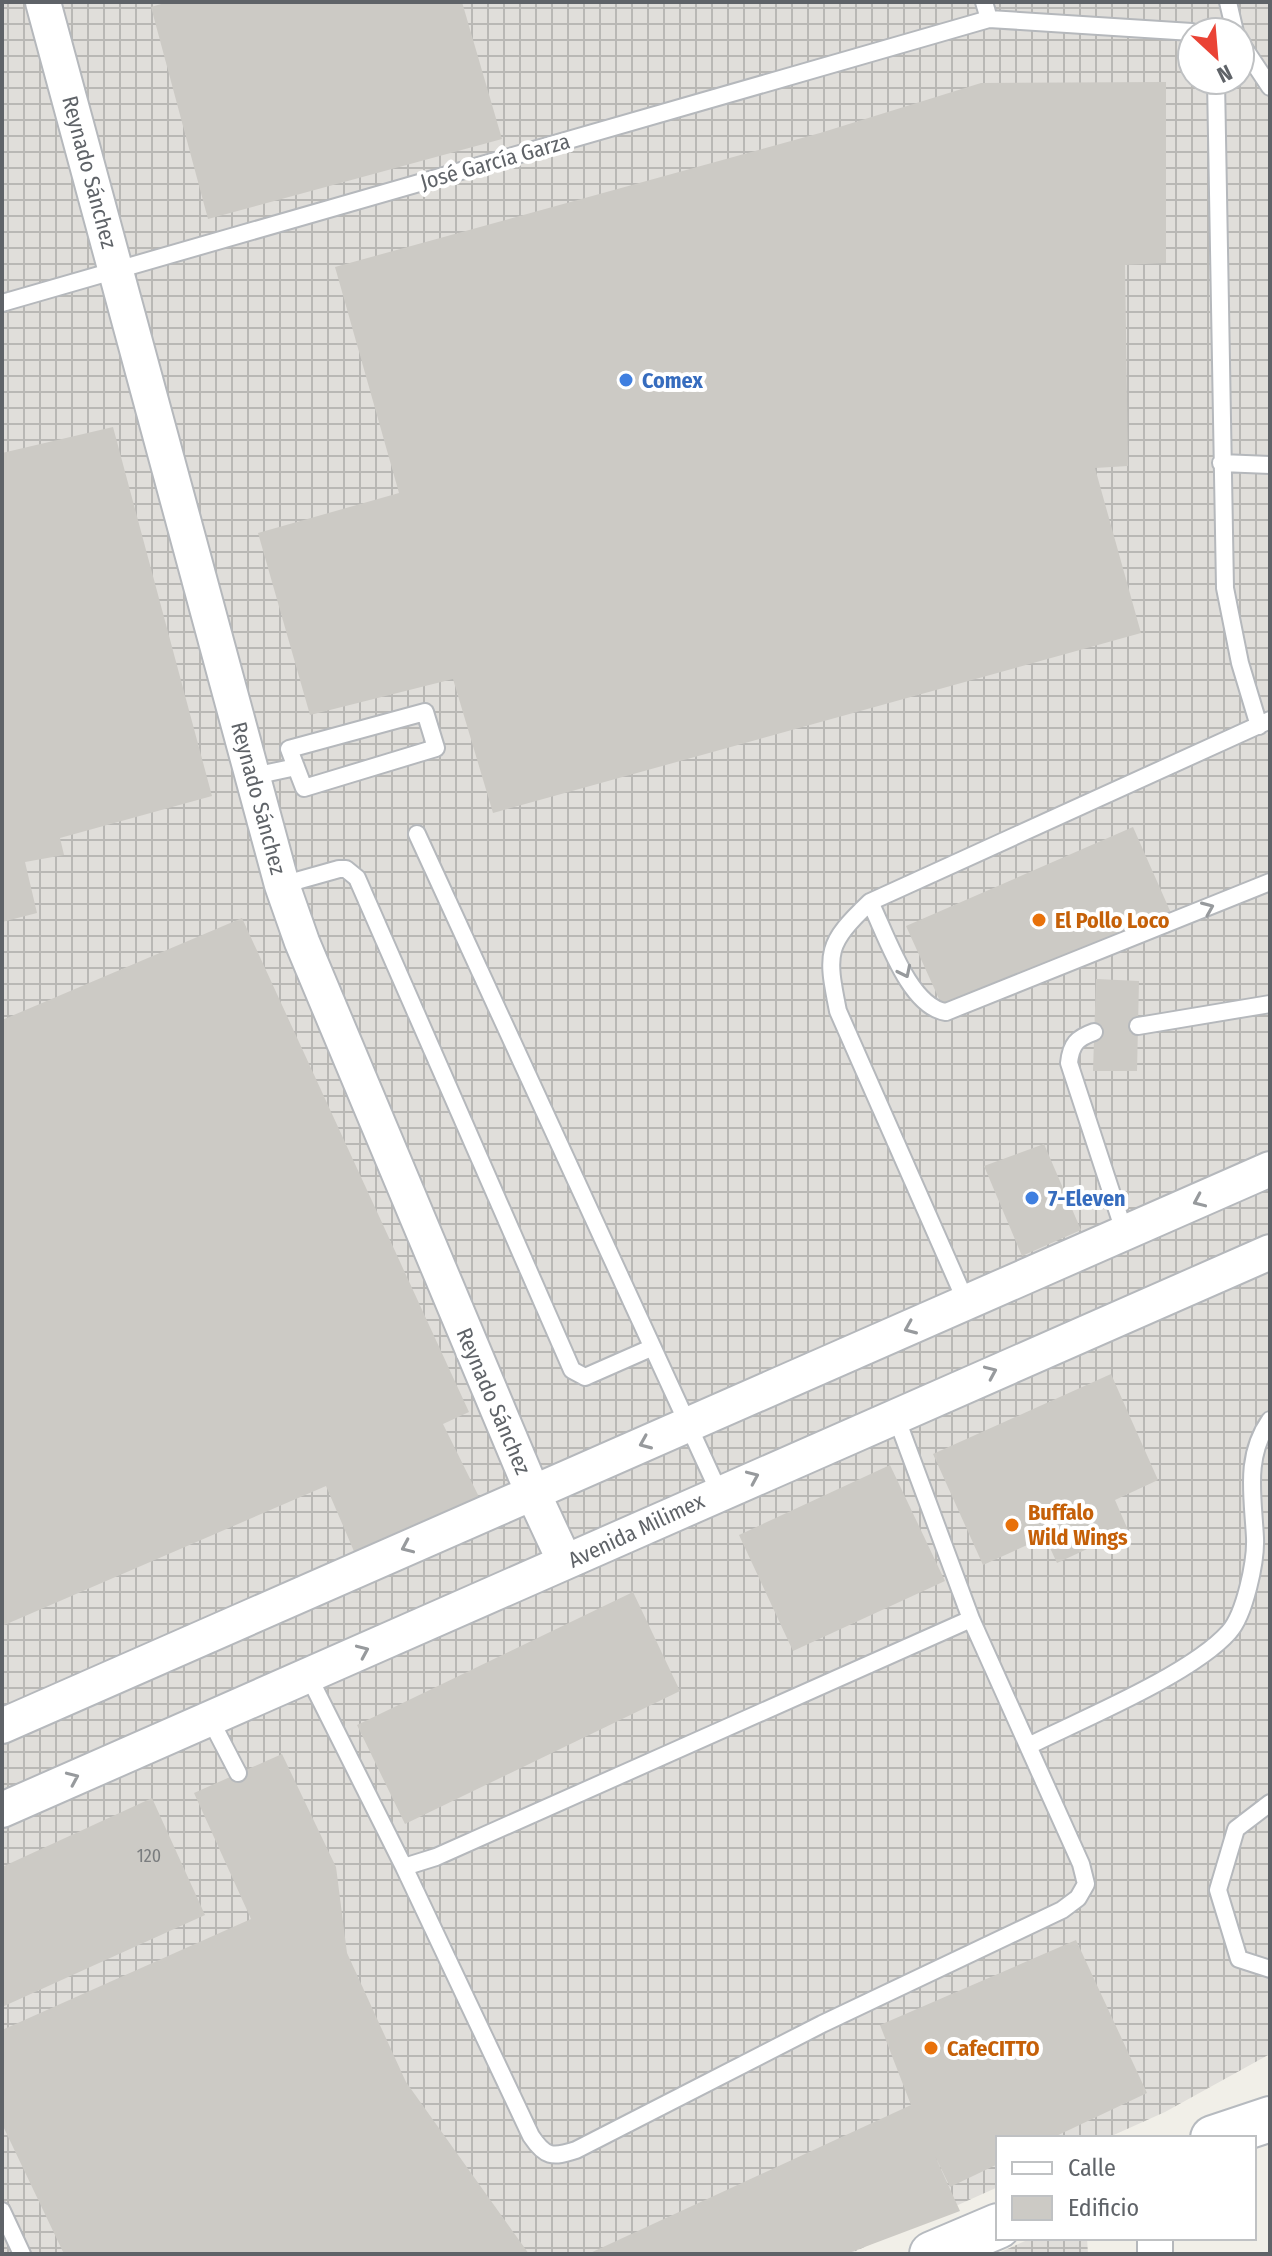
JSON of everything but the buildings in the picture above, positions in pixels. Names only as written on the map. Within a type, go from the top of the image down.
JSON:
[{"type":"main road","points":[[1219,2136],[1270,2119]]},
{"type":"main road","points":[[932,2254],[996,2227]]},
{"type":"street","name":"Reynado Sánchez","points":[[43,2],[282,885],[302,942],[532,1491],[565,1562]]},
{"type":"street","points":[[2,1726],[1270,1169]]},
{"type":"street","name":"Avenida Milimex","points":[[2,1810],[895,1414],[1270,1252]]},
{"type":"lane","points":[[984,2],[989,19]]},
{"type":"lane","name":"José García Garza","points":[[2,303],[989,19],[1176,31]]},
{"type":"lane","points":[[1256,66],[1270,87]]},
{"type":"lane","points":[[967,1304],[838,1011],[829,967],[838,933],[870,902],[1264,723],[1240,663],[1225,588],[1216,96]]},
{"type":"lane","points":[[1221,463],[1270,465]]},
{"type":"lane","points":[[425,712],[436,748],[304,788],[296,767],[289,749],[425,712]]},
{"type":"lane","points":[[254,776],[296,767]]},
{"type":"lane","points":[[417,834],[686,1426],[719,1492]]},
{"type":"lane","points":[[282,885],[339,869],[346,869],[357,878],[572,1370],[585,1377],[651,1348]]},
{"type":"lane","points":[[870,902],[913,990],[934,1011],[946,1012],[1270,882]]},
{"type":"lane","points":[[1138,1026],[1270,1004]]},
{"type":"lane","points":[[1094,1032],[1079,1037],[1070,1048],[1069,1063],[1125,1234]]},
{"type":"lane","points":[[308,1675],[497,2057],[531,2136],[542,2153],[555,2157],[576,2150],[822,2024],[1062,1910],[1078,1898],[1086,1884],[1081,1864],[971,1619],[895,1414]]},
{"type":"lane","points":[[1028,1746],[1121,1701],[1197,1658],[1231,1630],[1247,1591],[1255,1542],[1250,1469],[1270,1420]]},
{"type":"lane","points":[[404,1867],[436,1857],[971,1619]]},
{"type":"lane","points":[[210,1719],[238,1773]]},
{"type":"lane","points":[[1270,1803],[1236,1829],[1218,1890],[1239,1959],[1270,1969]]},
{"type":"lane","points":[[2,2211],[22,2254]]},
{"type":"shaded area","points":[[2,2],[1270,2],[1270,2054],[1165,2112],[1111,2136],[996,2136],[996,2188],[849,2254],[2,2254]]},
{"type":"shaded area","points":[[1028,2240],[1087,2240],[1088,2254],[996,2254]]},
{"type":"place","name":"Comex","points":[[626,380]]},
{"type":"place","name":"El Pollo Loco","points":[[1039,920]]},
{"type":"place","name":"7-Eleven","points":[[1032,1198]]},
{"type":"place","name":"Buffalo Wild Wings","points":[[1012,1525]]},
{"type":"place","name":"CafeCITTO","points":[[931,2048]]}]
